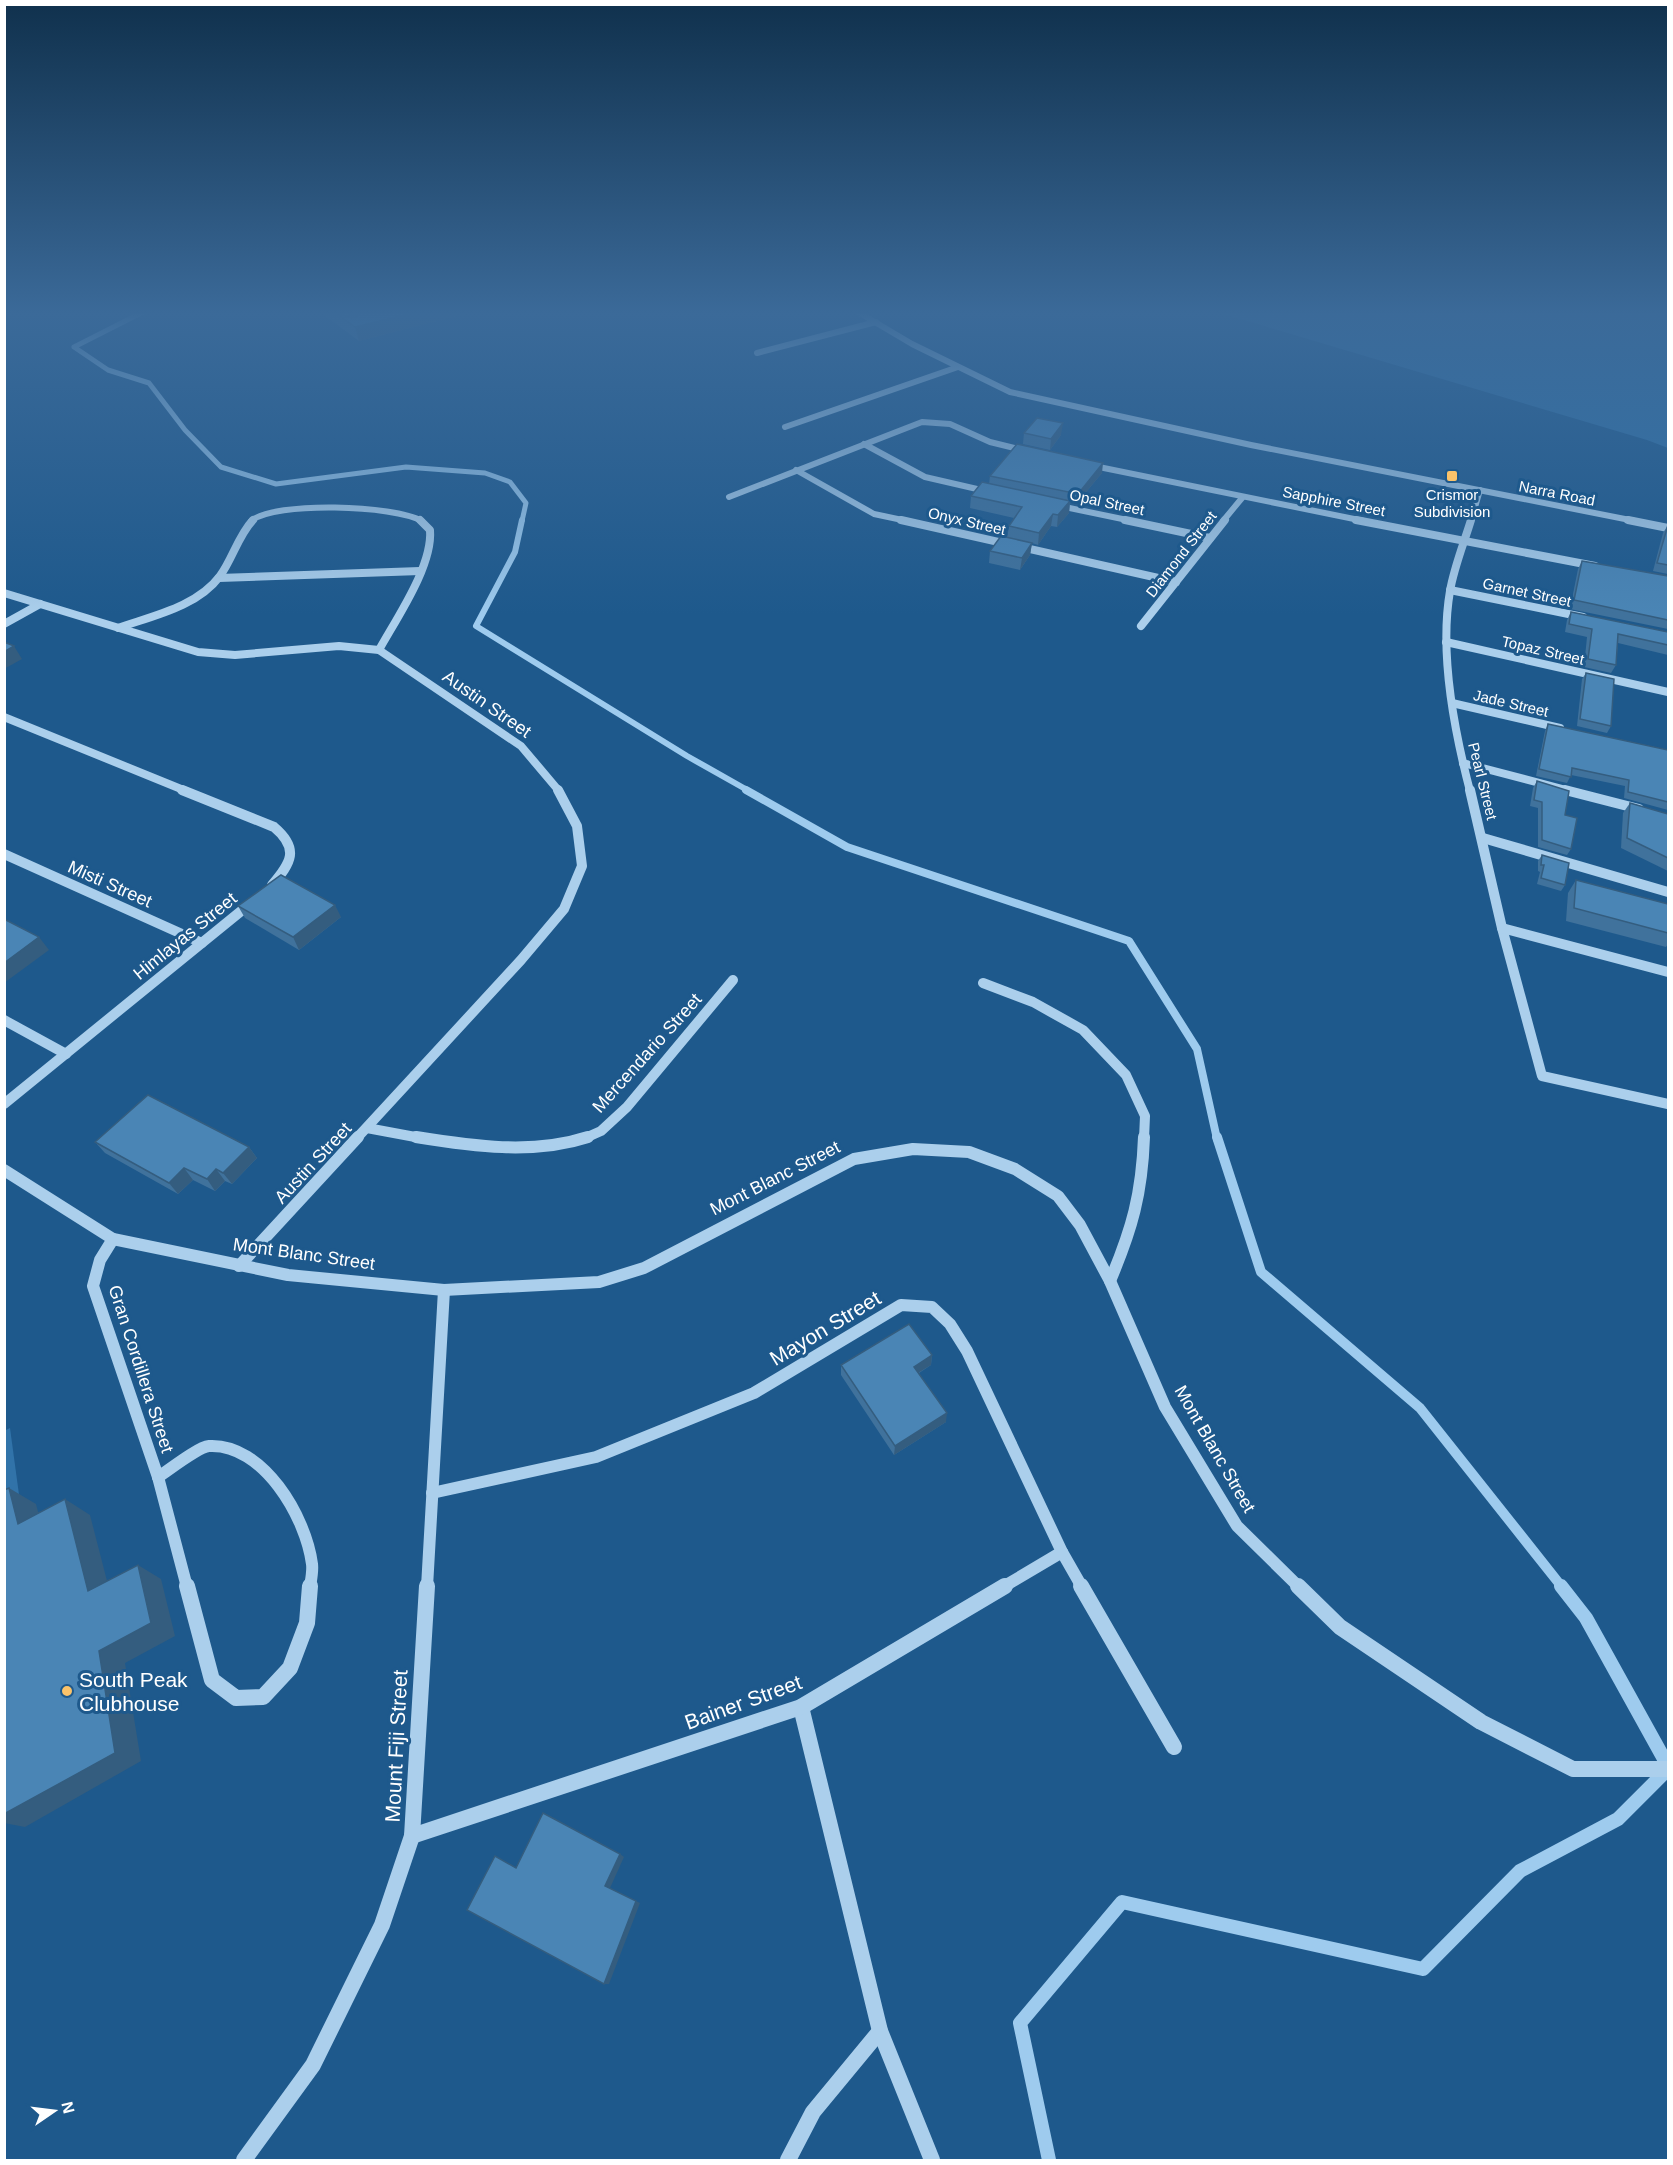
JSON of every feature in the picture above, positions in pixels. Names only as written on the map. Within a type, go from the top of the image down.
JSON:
[{"type":"street","points":[[785,427],[825,413]]},
{"type":"street","name":"Narra Road","points":[[1106,413],[1251,445],[1668,528]]},
{"type":"street","points":[[729,497],[912,424],[932,420],[942,421],[1002,446],[1036,453]]},
{"type":"street","points":[[864,444],[925,477],[1003,494]]},
{"type":"street","name":"Sapphire Street","points":[[1082,463],[1242,498],[1600,567]]},
{"type":"street","name":"Onyx Street","points":[[796,470],[874,514],[1176,582]]},
{"type":"street","name":"Pearl Street","points":[[1480,490],[1450,590],[1446,642],[1452,703],[1463,763],[1483,838],[1502,928],[1542,1076],[1668,1104]]},
{"type":"street","name":"Diamond Street","points":[[1141,626],[1242,498]]},
{"type":"street","name":"Opal Street","points":[[1049,504],[1210,538]]},
{"type":"street","points":[[118,628],[204,593],[219,578],[252,520],[261,514],[286,511],[373,509],[391,511],[422,521],[431,530],[432,543],[379,650]]},
{"type":"street","points":[[219,578],[420,571]]},
{"type":"street","name":"Garnet Street","points":[[1450,590],[1588,618]]},
{"type":"street","name":"Austin Street","points":[[4,593],[198,652],[220,655],[339,646],[379,650],[521,746],[556,785],[577,826],[582,866],[564,909],[521,960],[239,1266]]},
{"type":"street","points":[[4,624],[40,604]]},
{"type":"street","name":"Topaz Street","points":[[1446,642],[1668,692]]},
{"type":"street","name":"Jade Street","points":[[1452,703],[1566,729]]},
{"type":"street","points":[[4,717],[274,827],[286,836],[292,850],[285,870],[267,891]]},
{"type":"street","points":[[1463,763],[1646,811]]},
{"type":"street","points":[[1483,838],[1668,892]]},
{"type":"street","name":"Misti Street","points":[[4,854],[202,943]]},
{"type":"street","name":"Himlayas Street","points":[[4,1104],[258,898]]},
{"type":"street","points":[[1502,928],[1668,972]]},
{"type":"street","name":"Mercendario Street","points":[[367,1128],[421,1139],[523,1147],[560,1146],[594,1135],[621,1113],[733,980]]},
{"type":"street","points":[[983,983],[1033,1002],[1083,1029],[1126,1075],[1145,1116],[1143,1165],[1136,1212],[1110,1281]]},
{"type":"street","points":[[4,1020],[66,1054]]},
{"type":"street","name":"Mont Blanc Street","points":[[4,1170],[113,1239],[288,1275],[444,1290],[599,1282],[644,1268],[854,1159],[913,1149],[969,1152],[1015,1169],[1058,1196],[1080,1224],[1110,1281],[1165,1407],[1237,1526],[1340,1627],[1481,1722],[1573,1769],[1668,1769]]},
{"type":"street","name":"Gran Cordillera Street","points":[[113,1239],[100,1260],[93,1286],[158,1477],[212,1680],[236,1698],[263,1697],[291,1668],[307,1623],[312,1565],[297,1514],[268,1473],[232,1448],[206,1446],[158,1477]]},
{"type":"street","name":"Mount Fiji Street","points":[[244,2160],[313,2065],[382,1925],[412,1836],[444,1290]]},
{"type":"street","name":"Mayon Street","points":[[432,1493],[597,1457],[754,1393],[901,1305],[932,1307],[950,1324],[968,1351],[1062,1552],[1174,1747]]},
{"type":"street","name":"Bainer Street","points":[[412,1836],[801,1707],[1062,1552]]},
{"type":"street","points":[[801,1707],[880,2031],[932,2160]]},
{"type":"street","points":[[788,2160],[813,2112],[880,2031]]},
{"type":"shaded area","points":[[1556,413],[1668,413],[1668,448]]},
{"type":"shaded area","points":[[10,1428],[22,1517],[4,1525],[4,1431]]},
{"type":"building","points":[[1037,418],[1063,423],[1051,439],[1024,433]]},
{"type":"building","points":[[1017,444],[1103,463],[1078,494],[990,476]]},
{"type":"building","points":[[982,482],[1070,501],[1058,515],[1053,514],[1039,533],[1009,526],[1022,507],[971,496]]},
{"type":"building","points":[[1668,525],[1668,565],[1657,563]]},
{"type":"building","points":[[1001,536],[1032,543],[1022,558],[990,551]]},
{"type":"building","points":[[1582,561],[1668,576],[1668,620],[1574,600]]},
{"type":"building","points":[[1571,612],[1668,632],[1668,645],[1618,634],[1616,665],[1588,659],[1592,629],[1569,624]]},
{"type":"building","points":[[4,642],[14,646],[4,652]]},
{"type":"building","points":[[1586,673],[1614,679],[1611,726],[1580,719]]},
{"type":"building","points":[[1548,724],[1668,750],[1668,802],[1628,792],[1629,780],[1572,768],[1571,777],[1539,769]]},
{"type":"building","points":[[1537,781],[1569,791],[1565,815],[1577,818],[1571,849],[1542,840],[1542,802],[1534,800]]},
{"type":"building","points":[[1630,803],[1668,814],[1668,858],[1627,838]]},
{"type":"building","points":[[1542,855],[1569,863],[1565,885],[1541,878],[1544,865],[1541,865]]},
{"type":"building","points":[[281,875],[335,905],[293,937],[238,906]]},
{"type":"building","points":[[1576,880],[1668,904],[1668,933],[1574,908]]},
{"type":"building","points":[[4,919],[39,937],[4,963]]},
{"type":"building","points":[[148,1095],[249,1147],[223,1173],[216,1169],[207,1179],[184,1168],[169,1183],[95,1142]]},
{"type":"building","points":[[909,1324],[932,1355],[914,1367],[947,1413],[895,1446],[841,1365]]},
{"type":"building","name":"South Peak Clubhouse","points":[[9,1488],[18,1524],[65,1499],[88,1591],[138,1565],[151,1623],[99,1651],[115,1753],[4,1814],[4,1490]]},
{"type":"building","points":[[543,1813],[620,1854],[605,1886],[636,1901],[604,1984],[467,1910],[495,1856],[516,1868]]},
{"type":"waterway","points":[[172,413],[221,467],[276,484],[406,467],[485,473],[510,482],[526,503],[522,521]]},
{"type":"waterway","points":[[522,520],[515,552],[476,626],[687,756],[749,791]]},
{"type":"waterway","points":[[746,790],[847,847],[1129,941],[1197,1049],[1217,1139]]},
{"type":"waterway","points":[[1217,1137],[1261,1272],[1420,1408],[1562,1587]]},
{"type":"waterway","points":[[1561,1586],[1586,1618],[1668,1766]]},
{"type":"waterway","points":[[1049,2160],[1020,2023],[1122,1902],[1423,1969],[1520,1871],[1618,1819],[1667,1770]]},
{"type":"place","name":"Crismor Subdivision","points":[[1452,476]]},
{"type":"place","name":"South Peak Clubhouse","points":[[67,1691]]}]
